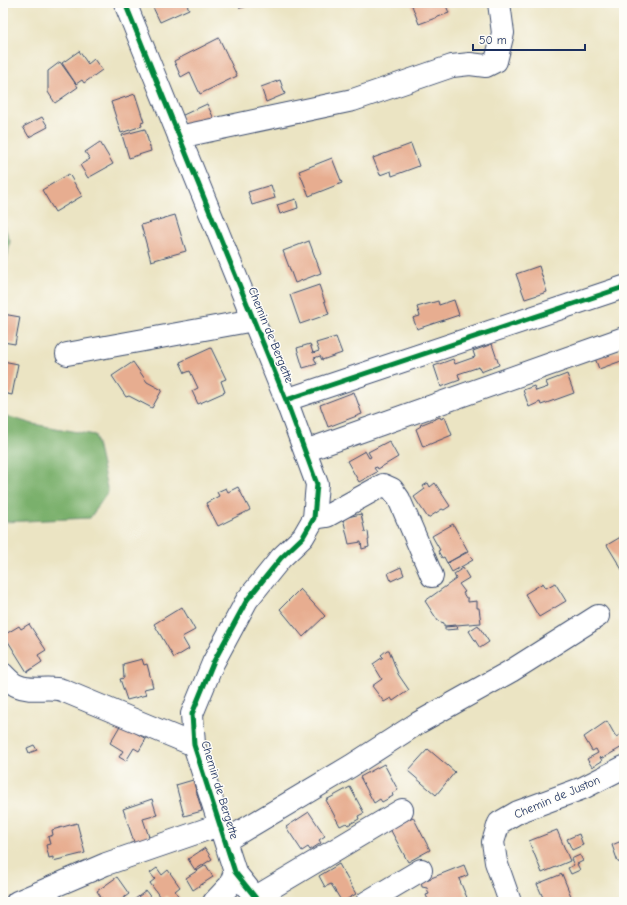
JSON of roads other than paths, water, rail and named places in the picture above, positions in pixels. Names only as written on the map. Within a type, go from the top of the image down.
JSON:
[{"type":"street","name":"Chemin de Bergette","points":[[125,3],[284,394],[317,484],[314,518],[303,537],[281,558],[247,600],[213,663],[192,714],[194,745],[235,872],[258,900]]},
{"type":"street","points":[[179,137],[352,100],[452,66],[470,64],[486,66],[496,61],[503,33],[498,3]]},
{"type":"street","points":[[284,394],[624,287]]},
{"type":"street","points":[[284,394],[526,307]]},
{"type":"street","points":[[67,354],[254,320]]},
{"type":"street","points":[[305,451],[624,338]]},
{"type":"street","points":[[314,518],[327,516],[383,485],[392,489],[399,499],[432,576]]},
{"type":"street","points":[[17,902],[106,864],[222,833],[351,766],[418,723],[511,671],[598,616]]},
{"type":"street","points":[[3,674],[18,686],[26,688],[51,687],[62,690],[194,745]]},
{"type":"street","name":"Chemin de Juston","points":[[510,902],[496,862],[493,842],[499,823],[518,812],[583,788],[624,767]]},
{"type":"street","points":[[258,900],[402,810]]},
{"type":"street","points":[[367,902],[421,870]]},
{"type":"street","points":[[214,902],[230,885],[235,872]]}]
